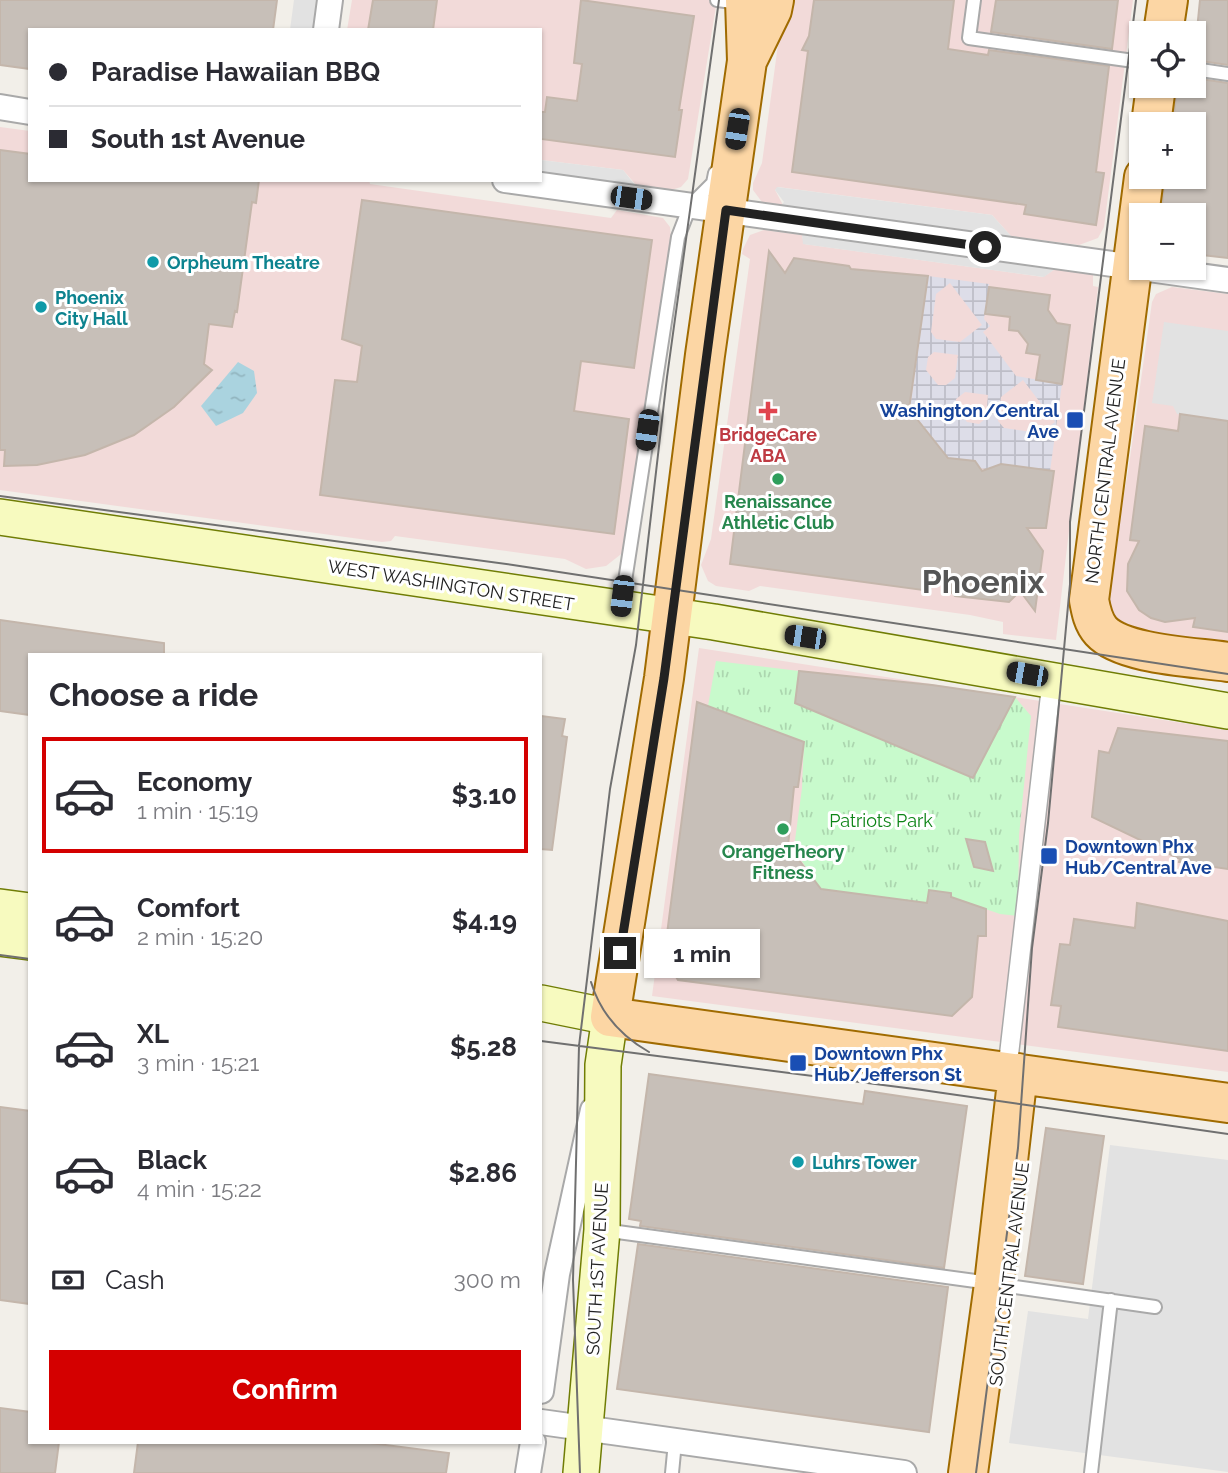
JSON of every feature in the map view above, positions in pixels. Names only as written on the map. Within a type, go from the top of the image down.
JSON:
[{"type":"main road","points":[[1165,21],[1168,0]]},
{"type":"main road","name":"SOUTH 1ST AVENUE","points":[[581,1473],[602,1230],[603,1065],[671,617],[708,208],[733,151],[747,61],[745,1]]},
{"type":"main road","name":"NORTH CENTRAL AVENUE","points":[[1130,280],[1089,600],[1094,620],[1112,640],[1137,648],[1228,662]]},
{"type":"main road","name":"WEST WASHINGTON STREET","points":[[0,517],[671,617],[1052,678],[1228,711]]},
{"type":"main road","points":[[0,907],[28,911]]},
{"type":"main road","points":[[0,938],[28,942]]},
{"type":"main road","points":[[542,1003],[610,1017],[1228,1103]]},
{"type":"main road","points":[[968,1473],[1001,1285],[1019,1073]]},
{"type":"main road","name":"SOUTH CENTRAL AVENUE","points":[[984,1473],[1001,1285]]},
{"type":"street","points":[[326,28],[330,0]]},
{"type":"street","points":[[0,107],[28,112]]},
{"type":"street","points":[[520,182],[1129,267]]},
{"type":"street","points":[[1206,277],[1228,280]]},
{"type":"street","points":[[1019,1073],[1013,1020],[1052,678]]},
{"type":"street","name":"SOUTH 1ST AVENUE","points":[[542,1383],[556,1274],[603,1065]]},
{"type":"street","points":[[542,1422],[904,1473]]},
{"type":"street","points":[[528,1473],[533,1444]]},
{"type":"lane","points":[[974,0],[969,38],[1129,60]]},
{"type":"lane","points":[[1206,71],[1228,74]]},
{"type":"lane","points":[[621,610],[658,348],[678,237],[708,208]]},
{"type":"lane","points":[[602,1230],[1155,1307]]},
{"type":"lane","points":[[1091,1473],[1111,1300]]},
{"type":"lane","points":[[672,1473],[676,1442]]},
{"type":"shaded area","points":[[294,0],[316,0],[313,28],[290,28]]},
{"type":"shaded area","points":[[352,0],[717,0],[688,179],[681,187],[671,190],[636,185],[623,170],[542,160],[542,28],[347,28]]},
{"type":"shaded area","points":[[784,0],[1133,0],[1104,227],[1098,238],[1079,245],[1011,236],[992,215],[778,187],[775,190],[783,205],[762,202],[753,190],[753,183],[762,163]]},
{"type":"shaded area","points":[[0,127],[28,131],[28,182],[370,182],[611,218],[617,210],[663,218],[670,227],[671,238],[625,551],[606,566],[586,569],[565,559],[395,536],[391,541],[382,542],[0,490]]},
{"type":"shaded area","points":[[542,160],[623,170],[635,185],[542,172]]},
{"type":"shaded area","points":[[777,187],[992,215],[1011,236],[781,205],[784,202],[775,190]]},
{"type":"shaded area","points":[[764,230],[802,235],[804,244],[1043,277],[1058,267],[1093,273],[1093,286],[1098,287],[1056,640],[1003,634],[1003,622],[970,615],[760,586],[749,591],[716,586],[708,581],[701,565],[711,539],[750,259],[742,254],[750,235]]},
{"type":"shaded area","points":[[802,235],[1055,269],[1044,277],[803,244]]},
{"type":"shaded area","points":[[928,276],[989,284],[984,319],[990,326],[983,332],[1016,376],[1062,384],[1050,471],[998,471],[980,468],[975,461],[948,458],[910,409]],"holes":[[[950,283],[982,325],[960,342],[936,339],[931,332],[936,294]],[[934,352],[958,355],[955,378],[946,385],[938,385],[926,370],[928,357]],[[1023,380],[1055,422],[1040,433],[1004,428],[998,421],[1001,397]],[[965,392],[988,395],[986,418],[979,424],[967,422],[955,407],[956,399]]]},
{"type":"shaded area","points":[[1172,287],[1228,294],[1228,646],[1118,629],[1104,602],[1128,472],[1152,302],[1156,294]]},
{"type":"shaded area","points":[[1164,322],[1228,331],[1228,421],[1177,414],[1173,406],[1152,403]]},
{"type":"shaded area","points":[[699,648],[1228,730],[1228,1072],[652,996]]},
{"type":"shaded area","points":[[1110,1145],[1228,1160],[1228,1472],[1009,1443],[1028,1311],[1088,1319]]},
{"type":"green space","name":"Patriots Park","points":[[716,661],[799,671],[795,703],[973,778],[1015,697],[1031,716],[1019,835],[1018,916],[1000,914],[951,897],[927,903],[812,888],[813,878],[799,857],[793,855],[802,788],[804,742],[708,706]]},
{"type":"water","points":[[238,362],[254,371],[257,393],[243,413],[216,426],[201,406]]},
{"type":"building","points":[[0,0],[277,0],[273,28],[28,28],[28,69],[0,65]]},
{"type":"building","points":[[373,0],[437,0],[433,28],[368,28]]},
{"type":"building","points":[[581,0],[694,16],[679,110],[682,110],[675,157],[542,139],[542,112],[545,112],[547,97],[577,101],[582,64],[574,63]]},
{"type":"building","points":[[814,0],[954,0],[948,49],[988,55],[989,50],[1109,66],[1096,172],[1104,173],[1096,225],[1024,214],[1026,205],[792,172],[808,51],[802,50],[809,36]]},
{"type":"building","points":[[996,0],[1118,0],[1112,49],[991,32]]},
{"type":"building","points":[[1200,0],[1228,0],[1228,65],[1206,62],[1206,21],[1198,21]]},
{"type":"building","points":[[1206,80],[1228,83],[1228,258],[1206,255],[1206,203],[1162,203],[1164,189],[1206,189],[1206,112],[1174,112],[1176,98],[1206,98]]},
{"type":"building","points":[[0,150],[28,154],[28,182],[259,182],[256,203],[252,202],[237,312],[235,311],[232,327],[209,324],[204,364],[212,370],[174,407],[134,435],[85,455],[37,465],[4,466],[5,450],[0,450]]},
{"type":"building","points":[[362,200],[652,240],[634,368],[581,361],[574,411],[629,419],[614,534],[320,495],[335,380],[357,382],[362,346],[342,339]]},
{"type":"building","points":[[769,251],[785,273],[794,258],[849,266],[851,269],[928,276],[909,409],[948,458],[975,461],[982,471],[1001,464],[1054,471],[1046,528],[1027,528],[1043,551],[1035,611],[1020,591],[1009,602],[955,596],[933,573],[930,591],[730,564]]},
{"type":"building","points":[[989,287],[1050,295],[1048,310],[1057,323],[1070,325],[1062,384],[1036,380],[1040,355],[1026,353],[1028,344],[1018,331],[1009,330],[1010,317],[985,314]]},
{"type":"building","points":[[1180,414],[1228,421],[1228,632],[1193,627],[1195,618],[1165,622],[1151,618],[1139,610],[1127,591],[1128,564],[1139,541],[1130,540],[1145,426],[1178,431]]},
{"type":"building","points":[[0,620],[164,643],[164,653],[28,653],[28,715],[0,711]]},
{"type":"building","points":[[799,671],[1015,697],[973,778],[795,703]]},
{"type":"building","points":[[697,702],[804,742],[798,787],[794,787],[787,856],[798,859],[821,889],[927,903],[929,890],[951,893],[951,897],[986,909],[986,936],[978,936],[972,997],[952,1016],[678,980],[664,957]]},
{"type":"building","points":[[542,716],[565,719],[562,736],[567,737],[552,850],[542,849]]},
{"type":"building","points":[[1118,728],[1228,741],[1228,869],[1179,862],[1180,859],[1092,817],[1099,751],[1109,753]]},
{"type":"building","points":[[966,839],[985,842],[993,871],[974,867]]},
{"type":"building","points":[[1137,903],[1228,921],[1228,1051],[1058,1027],[1061,1006],[1051,1005],[1060,944],[1070,945],[1074,919],[1135,928]]},
{"type":"building","name":"Luhrs Tower","points":[[649,1074],[863,1104],[865,1091],[967,1106],[944,1268],[640,1226],[641,1221],[629,1219]]},
{"type":"building","points":[[0,1107],[28,1111],[28,1304],[0,1300]]},
{"type":"building","points":[[1046,1128],[1104,1136],[1083,1284],[1025,1276]]},
{"type":"building","points":[[638,1244],[948,1287],[929,1432],[617,1389]]},
{"type":"building","points":[[0,1408],[28,1412],[28,1444],[59,1444],[55,1473],[0,1473]]},
{"type":"building","points":[[138,1444],[378,1444],[449,1453],[446,1473],[134,1473]]},
{"type":"tram line","points":[[580,1473],[573,1280],[579,1046],[610,789],[636,645],[667,377],[719,0]]},
{"type":"tram line","points":[[976,1473],[1018,1148],[1032,948],[1048,823],[1070,584],[1070,522],[1136,0]]},
{"type":"tram line","points":[[0,496],[513,565],[1228,674]]},
{"type":"tram line","points":[[0,955],[28,959]]},
{"type":"tram line","points":[[591,982],[600,1003],[613,1022],[629,1039],[649,1052]]},
{"type":"tram line","points":[[542,1041],[922,1090],[1228,1134]]},
{"type":"place","name":"Orpheum Theatre","points":[[153,262]]},
{"type":"place","name":"Phoenix City Hall","points":[[41,307]]},
{"type":"place","name":"BridgeCare ABA","points":[[768,411]]},
{"type":"place","name":"Washington/Central Ave","points":[[1075,420]]},
{"type":"place","name":"Renaissance Athletic Club","points":[[778,479]]},
{"type":"place","name":"OrangeTheory Fitness","points":[[783,829]]},
{"type":"place","name":"Downtown Phx Hub/Central Ave","points":[[1049,856]]},
{"type":"place","name":"Downtown Phx Hub/Jefferson St","points":[[798,1063]]},
{"type":"place","name":"Luhrs Tower","points":[[798,1162]]},
{"type":"district","name":"Phoenix","points":[[983,581]]},
{"type":"route","points":[[620,953],[631,870],[664,678],[726,210],[985,247]]}]
